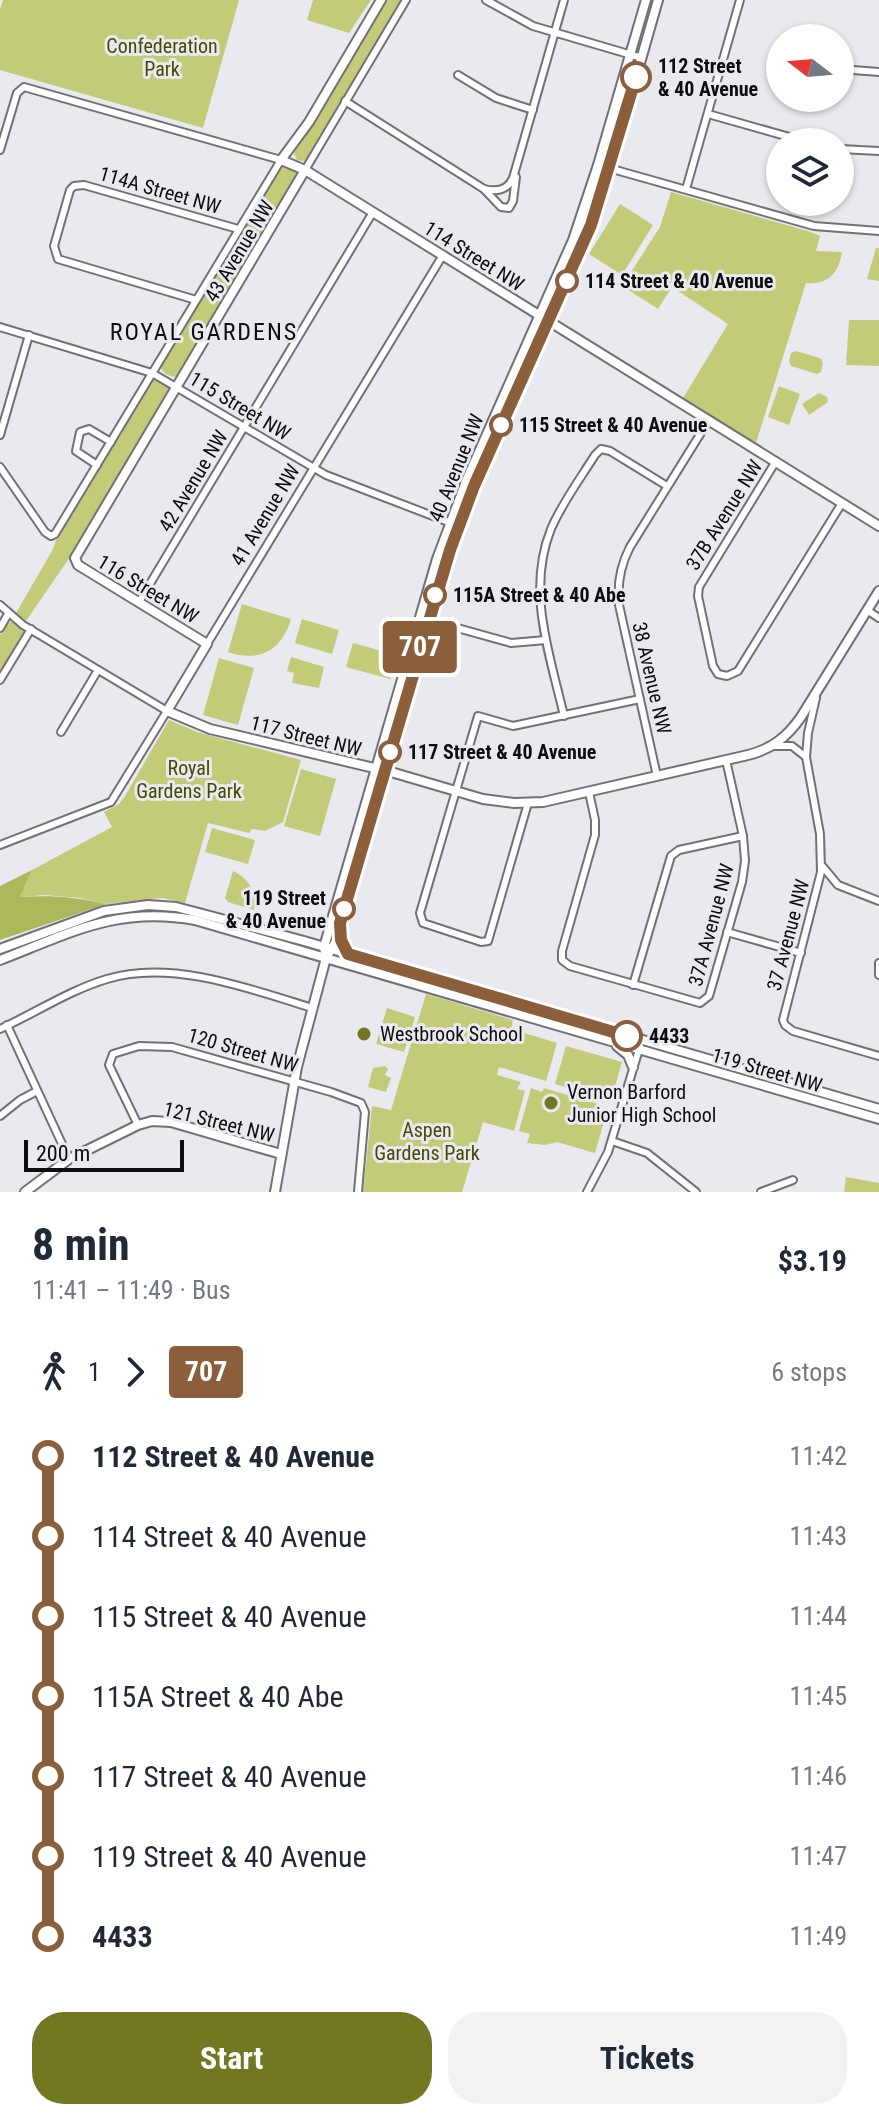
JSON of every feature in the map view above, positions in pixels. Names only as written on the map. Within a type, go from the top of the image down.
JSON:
[{"type":"street","name":"43 Avenue NW","points":[[0,467],[43,529],[53,536],[238,229],[309,122],[381,0]]},
{"type":"street","name":"43 Avenue NW","points":[[75,560],[77,551],[406,0]]},
{"type":"street","points":[[486,0],[528,24],[642,58]]},
{"type":"street","points":[[484,189],[501,189],[511,183],[564,0]]},
{"type":"street","name":"40 Avenue NW","points":[[275,1192],[294,1081],[312,1008],[340,923],[380,770],[467,479],[573,240],[646,0]]},
{"type":"street","name":"40 Avenue NW","points":[[454,525],[550,321],[591,225],[658,0]]},
{"type":"street","points":[[686,189],[740,0]]},
{"type":"street","points":[[854,70],[879,72]]},
{"type":"street","points":[[458,75],[496,98],[533,110]]},
{"type":"street","name":"114 Street NW","points":[[0,150],[20,88],[27,87],[281,160],[305,170],[879,526]]},
{"type":"street","points":[[345,101],[484,189],[501,207],[509,208],[513,201],[515,170]]},
{"type":"street","points":[[708,114],[766,130]]},
{"type":"street","points":[[854,150],[879,151]]},
{"type":"street","points":[[598,165],[820,227],[879,231]]},
{"type":"street","name":"114A Street NW","points":[[196,300],[62,261],[55,255],[54,246],[69,193],[74,186],[84,185],[238,229]]},
{"type":"street","name":"42 Avenue NW","points":[[139,602],[373,212]]},
{"type":"street","name":"41 Avenue NW","points":[[0,845],[106,805],[118,794],[443,255]]},
{"type":"street","name":"115 Street NW","points":[[0,327],[152,373],[313,468],[356,488],[454,525]]},
{"type":"street","points":[[0,435],[29,335]]},
{"type":"street","name":"38 Avenue NW","points":[[657,776],[619,605],[618,584],[626,555],[709,420]]},
{"type":"street","points":[[97,465],[76,451],[80,432],[89,429],[111,442]]},
{"type":"street","points":[[564,716],[546,640],[539,590],[545,548],[559,513],[601,449],[610,451],[667,486]]},
{"type":"street","name":"37B Avenue NW","points":[[776,461],[699,587],[698,596],[713,666],[720,676],[738,671],[842,503]]},
{"type":"street","name":"116 Street NW","points":[[75,560],[78,565],[207,644]]},
{"type":"street","name":"37 Avenue NW","points":[[773,746],[793,728],[879,591]]},
{"type":"street","name":"117 Street NW","points":[[0,605],[31,629],[167,711],[210,729],[380,770],[491,801],[528,803],[589,792],[773,746]]},
{"type":"street","points":[[867,610],[879,618]]},
{"type":"street","points":[[0,628],[8,614]]},
{"type":"street","points":[[424,618],[511,643],[546,640]]},
{"type":"street","points":[[0,680],[31,629]]},
{"type":"street","points":[[61,732],[98,670]]},
{"type":"street","name":"37 Avenue NW","points":[[820,687],[810,720],[806,757],[819,825],[819,887],[783,1014],[785,1025],[793,1031],[879,1056]]},
{"type":"street","points":[[528,803],[488,941],[481,942],[421,922],[420,913],[478,716],[513,726],[640,699]]},
{"type":"street","points":[[773,746],[794,747],[806,757]]},
{"type":"street","name":"37A Avenue NW","points":[[633,985],[696,1003],[703,1002],[709,996],[744,868],[743,836],[726,760]]},
{"type":"street","name":"40 Avenue NW","points":[[328,952],[330,925],[380,770]]},
{"type":"street","points":[[589,792],[595,835],[562,960],[570,966],[633,985],[673,853],[743,836]]},
{"type":"street","points":[[821,862],[828,877],[838,885],[879,901]]},
{"type":"street","name":"119 Street NW","points":[[0,949],[104,911],[148,905],[176,907],[304,941],[328,952],[348,954],[879,1119]]},
{"type":"street","name":"119 Street NW","points":[[0,960],[107,920],[148,915],[195,920],[328,952],[609,1041],[640,1045],[879,1109]]},
{"type":"street","points":[[340,923],[341,940],[348,954]]},
{"type":"street","points":[[304,941],[319,937],[330,925]]},
{"type":"street","points":[[727,932],[801,953]]},
{"type":"street","points":[[879,963],[879,975]]},
{"type":"street","points":[[69,1159],[3,1027],[94,983],[126,975],[189,974],[312,1008]]},
{"type":"street","points":[[609,1041],[625,1053],[633,1067]]},
{"type":"street","points":[[587,1192],[603,1165],[612,1141],[640,1045]]},
{"type":"street","name":"120 Street NW","points":[[138,1125],[109,1061],[113,1054],[131,1047],[172,1047],[294,1081],[361,1103],[365,1112],[358,1192]]},
{"type":"street","points":[[0,1116],[37,1091]]},
{"type":"street","name":"121 Street NW","points":[[25,1192],[69,1159],[152,1121],[166,1121],[281,1154]]},
{"type":"street","points":[[612,1141],[647,1153],[696,1192]]},
{"type":"street","points":[[761,1192],[793,1180]]},
{"type":"green space","name":"Confederation Park","points":[[3,0],[239,0],[203,128],[0,70],[0,9]]},
{"type":"green space","points":[[313,0],[371,0],[349,33],[307,20]]},
{"type":"green space","points":[[386,0],[401,0],[305,161],[297,160],[294,154],[297,145]]},
{"type":"green space","points":[[285,165],[299,174],[178,376],[168,375],[160,368],[280,167]]},
{"type":"green space","points":[[671,192],[808,231],[820,236],[816,251],[842,252],[831,276],[820,282],[806,283],[756,443],[683,398],[728,324],[672,287],[658,309],[622,286],[660,227]]},
{"type":"green space","points":[[620,204],[653,225],[622,275],[589,254]]},
{"type":"green space","points":[[876,248],[879,248],[879,281],[867,279]]},
{"type":"green space","points":[[849,320],[879,320],[879,366],[846,365]]},
{"type":"green space","points":[[796,351],[820,358],[823,363],[821,372],[817,374],[791,366],[791,353]]},
{"type":"green space","points":[[157,379],[169,390],[70,557],[26,621],[16,613],[152,380]]},
{"type":"green space","points":[[779,386],[800,394],[789,425],[768,417]]},
{"type":"green space","points":[[819,393],[827,397],[828,402],[809,415],[802,404]]},
{"type":"green space","points":[[242,604],[291,619],[282,639],[259,655],[228,652]]},
{"type":"green space","points":[[302,619],[339,630],[332,654],[295,643]]},
{"type":"green space","points":[[12,622],[24,633],[0,673],[0,635],[7,623]]},
{"type":"green space","points":[[353,643],[396,655],[390,679],[346,667]]},
{"type":"green space","points":[[291,657],[324,667],[319,688],[292,683],[294,673],[287,671]]},
{"type":"green space","points":[[219,658],[254,668],[238,725],[203,715]]},
{"type":"green space","name":"Royal Gardens Park","points":[[169,720],[197,732],[301,760],[283,822],[265,831],[252,829],[249,833],[208,823],[185,903],[162,898],[106,904],[45,895],[20,897],[32,870],[112,827],[104,812],[119,804],[125,796]]},
{"type":"green space","points":[[301,769],[336,779],[320,836],[284,826]]},
{"type":"green space","points":[[212,828],[255,840],[248,864],[205,852]]},
{"type":"green space","points":[[32,870],[20,897],[63,897],[106,904],[0,940],[0,886]]},
{"type":"green space","points":[[233,871],[251,887],[254,910],[228,902],[225,898]]},
{"type":"green space","name":"Aspen Gardens Park","points":[[426,994],[513,1020],[511,1029],[557,1043],[546,1081],[499,1067],[497,1075],[521,1082],[517,1089],[525,1091],[514,1131],[483,1122],[462,1192],[363,1192],[372,1106],[391,1110]]},
{"type":"green space","points":[[387,1008],[415,1017],[404,1052],[376,1044]]},
{"type":"green space","points":[[566,1046],[622,1062],[611,1100],[555,1084]]},
{"type":"green space","points":[[385,1066],[388,1069],[385,1075],[391,1078],[386,1092],[368,1087],[373,1068]]},
{"type":"green space","points":[[531,1088],[542,1092],[544,1088],[598,1104],[597,1108],[607,1111],[595,1153],[557,1142],[545,1145],[527,1143],[530,1134],[519,1131]]},
{"type":"green space","points":[[846,1177],[879,1183],[879,1192],[844,1192]]},
{"type":"bus line","name":"707","points":[[627,1036],[348,954],[341,940],[340,923],[450,550],[474,486],[591,225],[636,77]]},
{"type":"place","name":"112 Street & 40 Avenue","points":[[636,77]]},
{"type":"place","name":"114 Street & 40 Avenue","points":[[567,281]]},
{"type":"place","name":"115 Street & 40 Avenue","points":[[501,425]]},
{"type":"place","name":"115A Street & 40 Abe","points":[[435,595]]},
{"type":"place","name":"117 Street & 40 Avenue","points":[[390,752]]},
{"type":"place","name":"119 Street & 40 Avenue","points":[[344,909]]},
{"type":"place","name":"Westbrook School","points":[[364,1034]]},
{"type":"place","name":"4433","points":[[627,1036]]},
{"type":"place","name":"Vernon Barford Junior High School","points":[[551,1103]]},
{"type":"district","name":"ROYAL GARDENS","points":[[204,332]]}]
